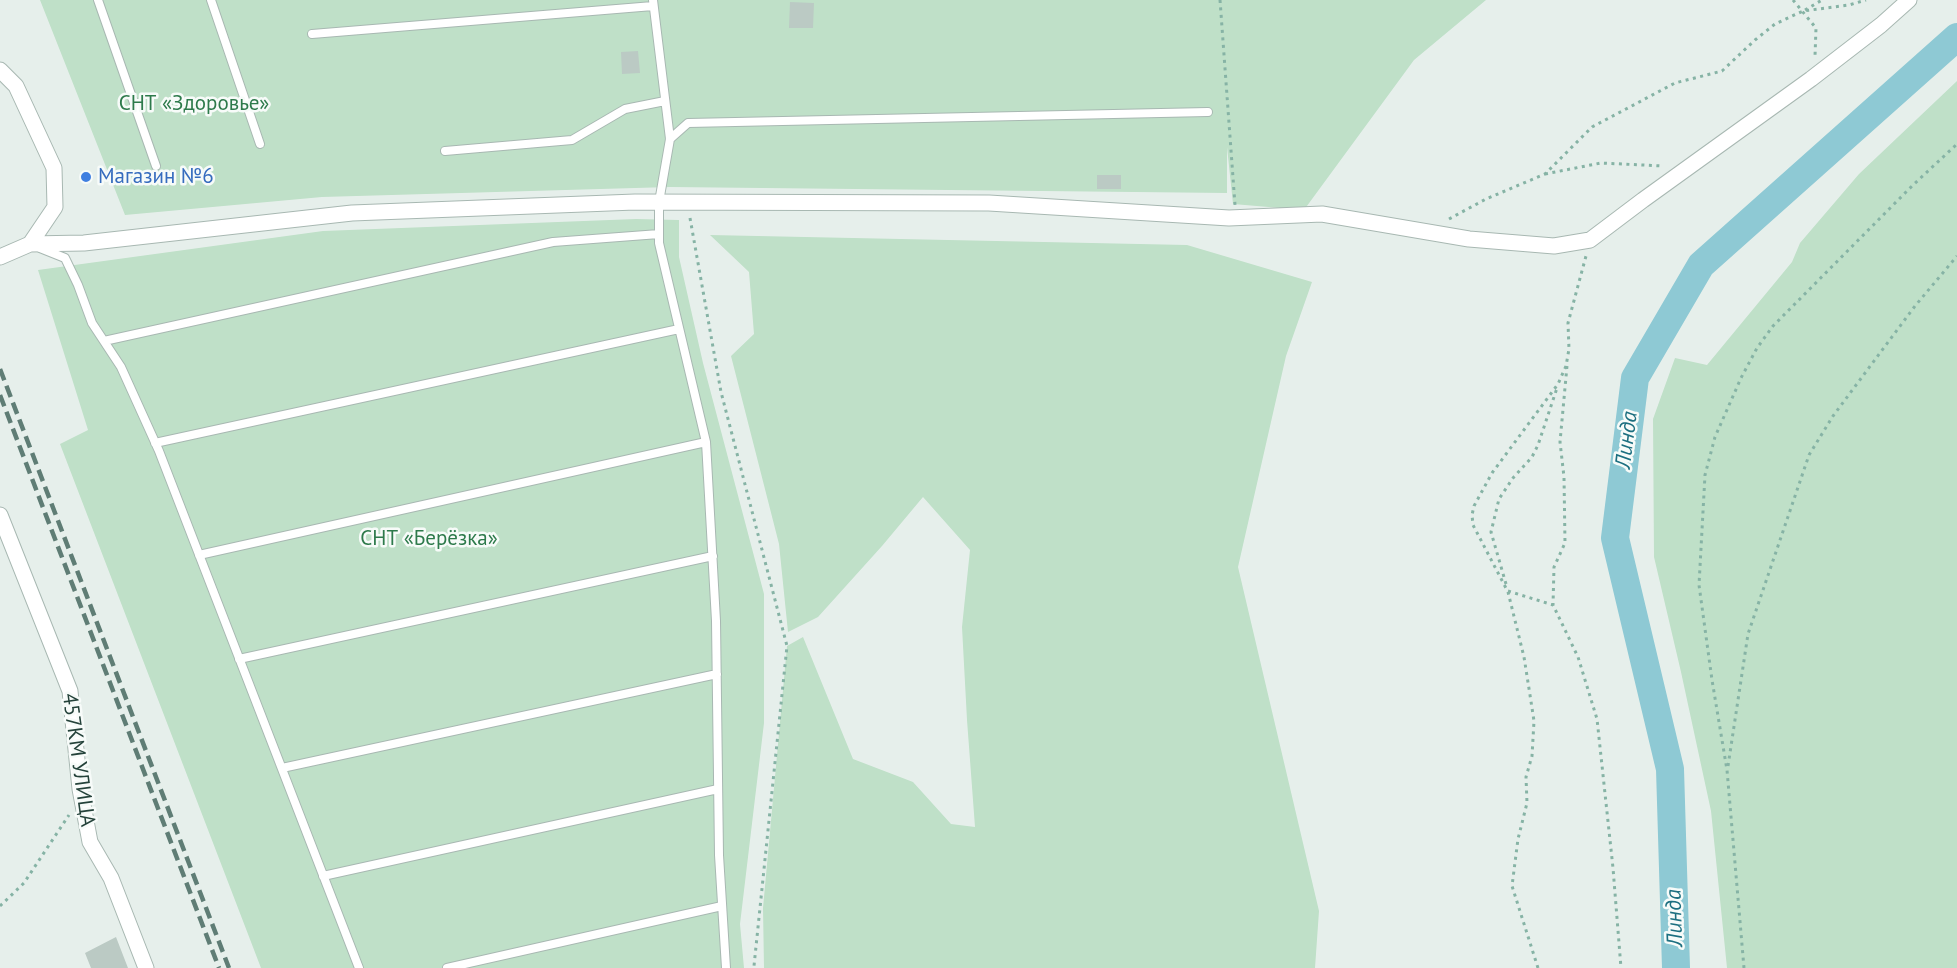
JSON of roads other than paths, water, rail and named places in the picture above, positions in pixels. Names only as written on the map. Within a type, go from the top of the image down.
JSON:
[{"type":"street","points":[[0,257],[30,244],[84,243],[352,213],[659,202],[989,203],[1236,218],[1322,214],[1469,239],[1554,246],[1590,240],[1881,26],[1909,0]]},
{"type":"street","points":[[0,69],[15,86],[54,168],[55,207],[30,244]]},
{"type":"street","name":"457КМ УЛИЦА","points":[[0,516],[70,691],[80,789],[90,842],[111,878],[146,968]]},
{"type":"lane","points":[[98,0],[156,165]]},
{"type":"lane","points":[[211,0],[260,144]]},
{"type":"lane","points":[[312,34],[653,3],[670,139],[659,202],[659,243],[706,442],[717,674],[718,789],[726,968]]},
{"type":"lane","points":[[445,151],[572,140],[626,109],[665,101]]},
{"type":"lane","points":[[670,139],[688,123],[1208,112]]},
{"type":"lane","points":[[104,341],[553,242],[659,234]]},
{"type":"lane","points":[[30,244],[65,258],[92,323],[121,367],[155,443],[359,968]]},
{"type":"lane","points":[[155,443],[679,329]]},
{"type":"lane","points":[[199,555],[706,442]]},
{"type":"lane","points":[[240,659],[712,556]]},
{"type":"lane","points":[[282,768],[717,674]]},
{"type":"lane","points":[[323,876],[718,789]]},
{"type":"lane","points":[[447,968],[722,906]]},
{"type":"waterway","name":"Линда","points":[[1676,968],[1670,769],[1615,538],[1635,378],[1701,265],[1957,37]]},
{"type":"railway","points":[[0,369],[229,968]]},
{"type":"railway","points":[[0,395],[219,968]]},
{"type":"place","name":"Магазин №6","points":[[86,177]]},
{"type":"park label","name":"СНТ «Здоровье»","points":[[194,104]]},
{"type":"park label","name":"СНТ «Берёзка»","points":[[429,539]]}]
